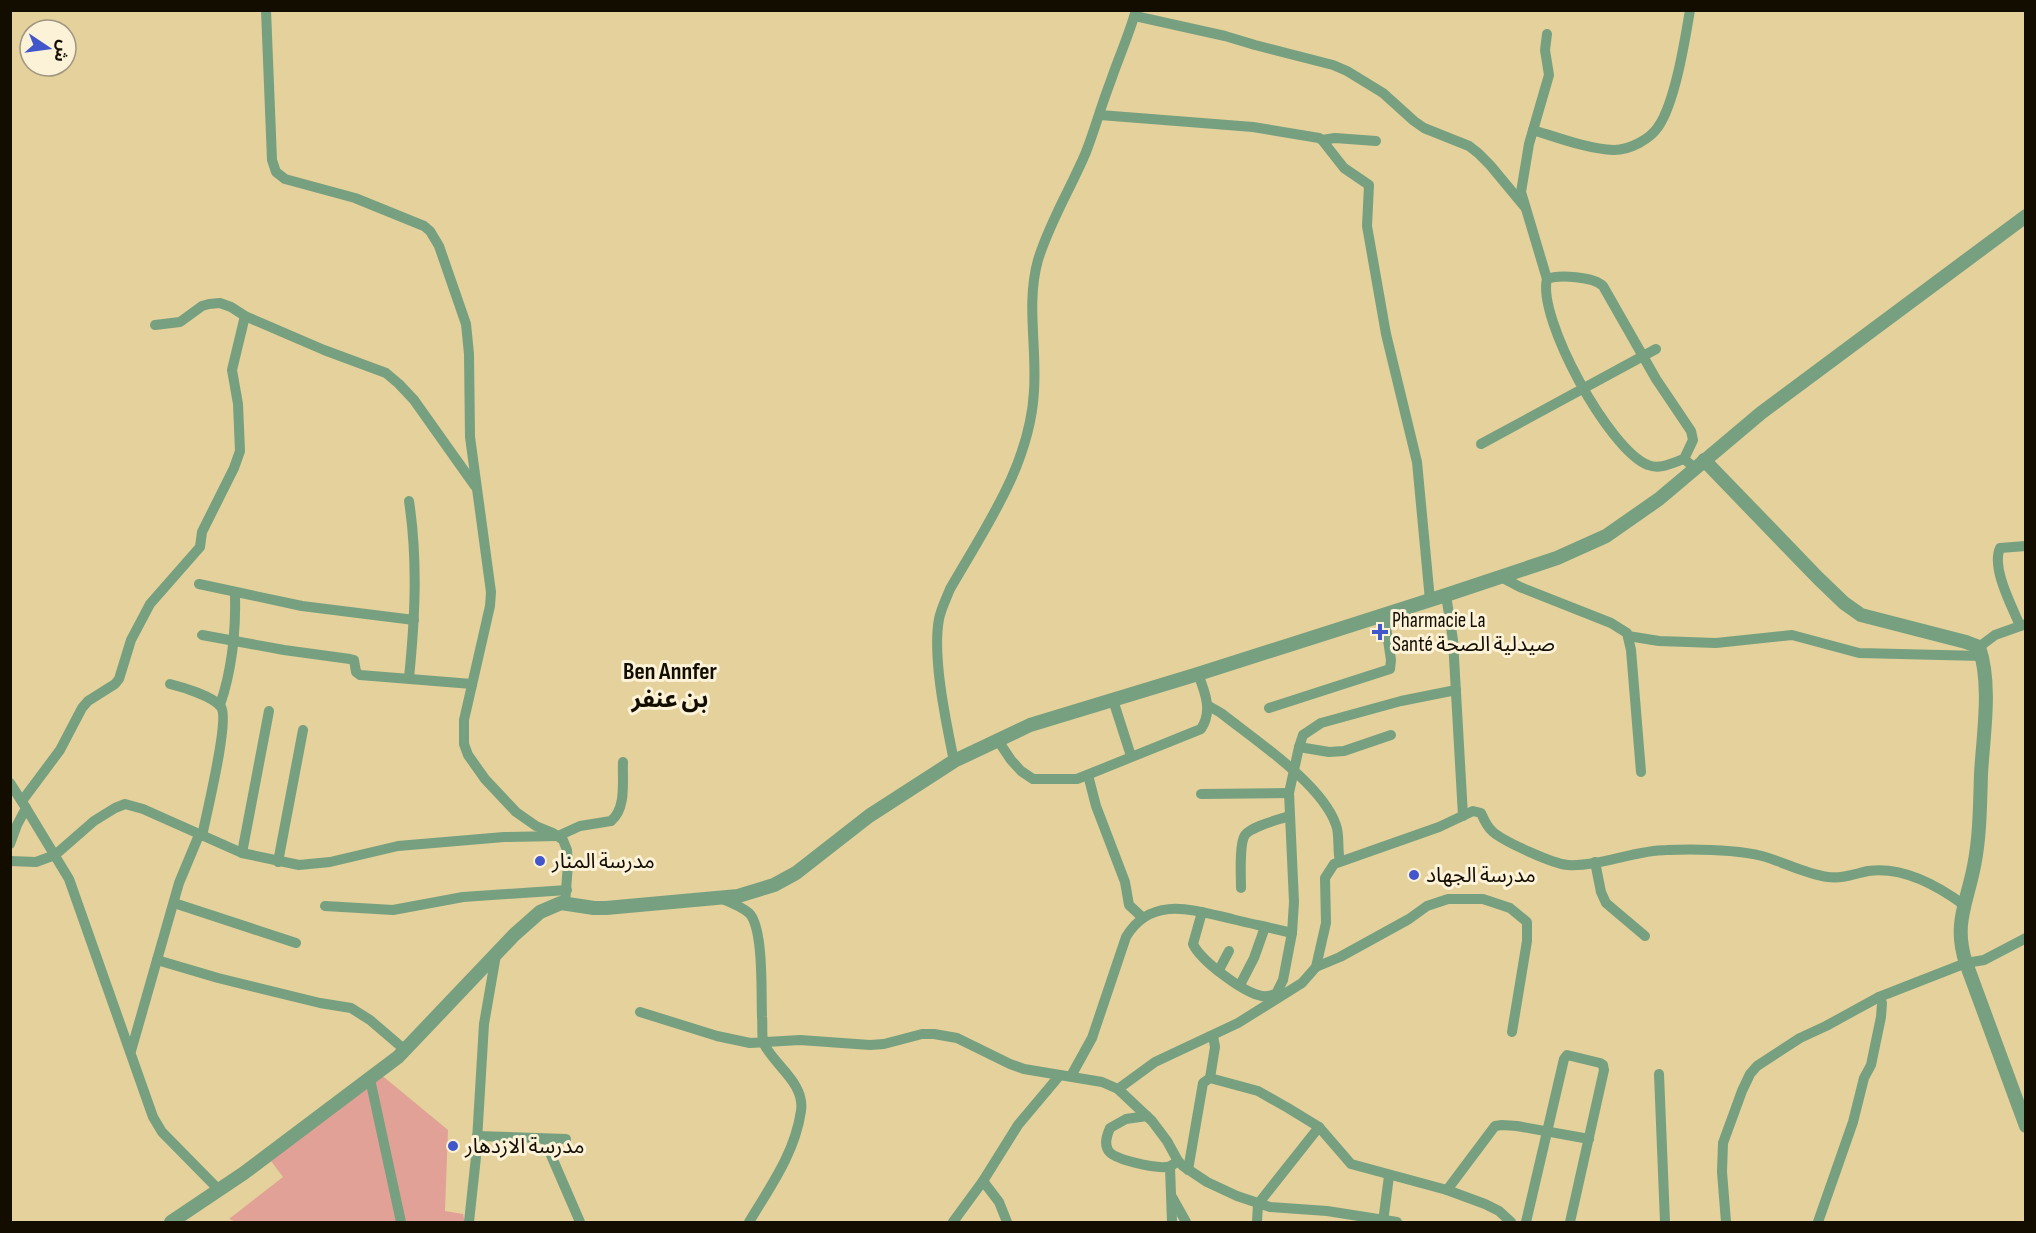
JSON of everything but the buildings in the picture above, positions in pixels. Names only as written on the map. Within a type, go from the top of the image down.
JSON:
[{"type":"street","points":[[266,10],[272,160],[277,175],[291,182],[355,198],[414,221],[430,231],[439,246],[466,324],[469,354],[470,437],[491,598],[463,734],[468,755],[485,779],[516,812],[562,840],[567,850],[566,897]]},
{"type":"street","points":[[1533,130],[1598,148],[1617,150],[1628,148],[1650,135],[1659,126],[1667,106],[1682,55],[1690,10]]},
{"type":"street","points":[[954,761],[938,657],[939,621],[950,589],[1014,476],[1024,449],[1034,391],[1035,348],[1031,308],[1035,277],[1049,229],[1087,150],[1135,13],[1333,65],[1347,71],[1383,93],[1413,121],[1424,128],[1478,153],[1524,206]]},
{"type":"street","points":[[1547,34],[1545,50],[1549,75],[1533,130],[1521,192],[1547,279],[1547,295],[1553,318],[1565,353],[1583,389],[1617,439],[1644,463],[1667,466],[1694,462]]},
{"type":"street","points":[[1100,115],[1253,127],[1322,140],[1335,138],[1376,141]]},
{"type":"street","points":[[1322,140],[1344,168],[1370,187],[1367,226],[1386,334],[1417,462],[1430,600]]},
{"type":"street","points":[[325,906],[393,910],[463,897],[566,897],[594,909],[720,898],[757,891],[796,873],[869,816],[954,761],[1030,724],[1446,596],[1557,558],[1606,536],[1639,514],[1694,462],[2025,216]]},
{"type":"street","points":[[1547,279],[1556,276],[1594,280],[1601,283],[1656,379],[1693,435],[1694,462],[1844,603],[1861,615],[1966,642],[1981,652]]},
{"type":"street","points":[[155,325],[180,322],[202,306],[214,303],[231,307],[245,316],[324,350],[386,373],[414,400],[477,488]]},
{"type":"street","points":[[10,844],[24,805],[82,708],[88,700],[115,684],[119,679],[131,640],[150,604],[201,543],[202,532],[240,451],[238,404],[232,370],[245,316]]},
{"type":"street","points":[[1481,444],[1656,349]]},
{"type":"street","points":[[409,678],[414,620],[415,558],[410,501]]},
{"type":"street","points":[[2025,546],[2005,546],[2000,548],[1997,554],[2001,579],[2023,625],[1995,634],[1981,652],[1985,718],[1978,836],[1974,867],[1959,935],[1966,963],[2025,1126]]},
{"type":"street","points":[[1501,577],[1520,587],[1611,623],[1628,636],[1659,641],[1716,643],[1792,634],[1859,653],[1981,652]]},
{"type":"street","points":[[199,584],[302,606],[414,620]]},
{"type":"street","points":[[131,1052],[183,869],[201,835],[224,717],[220,705],[233,641],[235,592]]},
{"type":"street","points":[[1446,596],[1453,640],[1464,816]]},
{"type":"street","points":[[1269,708],[1390,669],[1391,660],[1384,614]]},
{"type":"street","points":[[202,635],[350,659],[354,661],[358,675],[472,684]]},
{"type":"street","points":[[1628,636],[1641,772]]},
{"type":"street","points":[[997,739],[1011,760],[1033,779],[1077,779],[1201,729],[1206,722],[1207,705],[1198,674]]},
{"type":"street","points":[[170,684],[198,693],[220,705]]},
{"type":"street","points":[[1202,912],[1194,938],[1194,947],[1203,957],[1240,986],[1262,996],[1276,994],[1283,980],[1292,933],[1294,902],[1289,793],[1303,735],[1321,723],[1401,701],[1456,690]]},
{"type":"street","points":[[1113,700],[1131,756]]},
{"type":"street","points":[[1207,705],[1221,713],[1294,770],[1329,808],[1338,827],[1340,861]]},
{"type":"street","points":[[242,853],[269,711]]},
{"type":"street","points":[[278,862],[303,730]]},
{"type":"street","points":[[1299,747],[1329,752],[1344,751],[1391,735]]},
{"type":"street","points":[[10,861],[36,862],[55,855],[94,821],[125,804],[143,809],[242,853],[299,865],[317,865],[398,846],[504,837],[558,836],[580,826],[611,821],[615,818],[621,806],[623,762]]},
{"type":"street","points":[[1088,775],[1096,806],[1125,882],[1130,905],[1142,917]]},
{"type":"street","points":[[10,783],[69,879],[153,1117],[162,1132],[219,1190]]},
{"type":"street","points":[[1201,794],[1289,793]]},
{"type":"street","points":[[1316,967],[1326,923],[1325,878],[1330,868],[1340,861],[1473,812],[1479,812],[1495,834],[1567,865],[1666,849],[1729,851],[1764,857],[1827,877],[1842,878],[1868,871],[1894,872],[1928,881],[1964,904]]},
{"type":"street","points":[[1240,888],[1242,843],[1245,836],[1253,830],[1289,816]]},
{"type":"street","points":[[1595,862],[1601,892],[1606,903],[1645,936]]},
{"type":"street","points":[[171,1222],[219,1190],[370,1079],[405,1050],[496,954],[540,912],[566,897]]},
{"type":"street","points":[[720,898],[749,913],[757,930],[761,968],[763,1043],[801,1096],[801,1110],[794,1137],[780,1171],[748,1222]]},
{"type":"street","points":[[1118,1089],[1155,1062],[1213,1036],[1302,983],[1316,967],[1340,957],[1409,919],[1427,906],[1448,899],[1483,899],[1510,908],[1527,922],[1527,940],[1512,1032]]},
{"type":"street","points":[[174,903],[296,943]]},
{"type":"street","points":[[953,1222],[983,1181],[1018,1125],[1066,1076],[1096,1029],[1126,937],[1134,923],[1159,910],[1192,909],[1292,933]]},
{"type":"street","points":[[1240,986],[1254,958],[1265,927]]},
{"type":"street","points":[[1726,1222],[1722,1172],[1723,1143],[1750,1074],[1757,1066],[1800,1038],[1880,997],[1966,963],[1995,955],[2025,938]]},
{"type":"street","points":[[1219,970],[1229,951]]},
{"type":"street","points":[[469,1222],[484,1024],[496,954]]},
{"type":"street","points":[[157,960],[218,978],[351,1008],[370,1020],[405,1050]]},
{"type":"street","points":[[1818,1222],[1853,1122],[1864,1078],[1871,1065],[1881,1017],[1880,997]]},
{"type":"street","points":[[640,1012],[732,1041],[763,1043],[801,1040],[870,1045],[884,1044],[914,1035],[934,1034],[957,1038],[1011,1064],[1041,1073],[1102,1082],[1118,1089],[1147,1116],[1167,1141],[1174,1164],[1170,1194],[1172,1222]]},
{"type":"street","points":[[1188,1170],[1203,1083],[1209,1078],[1215,1047],[1213,1036]]},
{"type":"street","points":[[1526,1222],[1564,1059],[1567,1055],[1572,1055],[1600,1063],[1604,1070],[1570,1222]]},
{"type":"street","points":[[1659,1074],[1665,1222]]},
{"type":"street","points":[[1209,1078],[1258,1091],[1319,1127],[1348,1162],[1389,1176],[1447,1190],[1485,1204],[1499,1211],[1511,1222]]},
{"type":"street","points":[[370,1079],[401,1222]]},
{"type":"street","points":[[1147,1116],[1126,1119],[1110,1128],[1106,1143],[1107,1150],[1113,1156],[1122,1159],[1174,1164],[1224,1190],[1258,1204],[1344,1218],[1397,1222]]},
{"type":"street","points":[[1447,1190],[1495,1126],[1517,1126],[1588,1139]]},
{"type":"street","points":[[1257,1222],[1258,1204],[1319,1127]]},
{"type":"street","points":[[477,1136],[566,1139]]},
{"type":"street","points":[[544,1139],[580,1222]]},
{"type":"street","points":[[1383,1221],[1389,1176]]},
{"type":"street","points":[[983,1181],[999,1202],[1007,1222]]},
{"type":"street","points":[[1170,1194],[1186,1222]]},
{"type":"street","points":[[1304,1222],[1306,1210]]},
{"type":"shaded area","points":[[379,1073],[448,1130],[445,1211],[463,1214],[465,1222],[236,1222],[229,1219],[283,1177],[268,1157]]},
{"type":"place","name":"Pharmacie La Santé صيدلية الصحة","points":[[1380,632]]},
{"type":"place","name":"مدرسة المنار","points":[[540,861]]},
{"type":"place","name":"مدرسة الجهاد","points":[[1414,875]]},
{"type":"place","name":"مدرسة الازدهار","points":[[453,1146]]},
{"type":"district","name":"Ben Annfer بن عنفر","points":[[670,685]]}]
